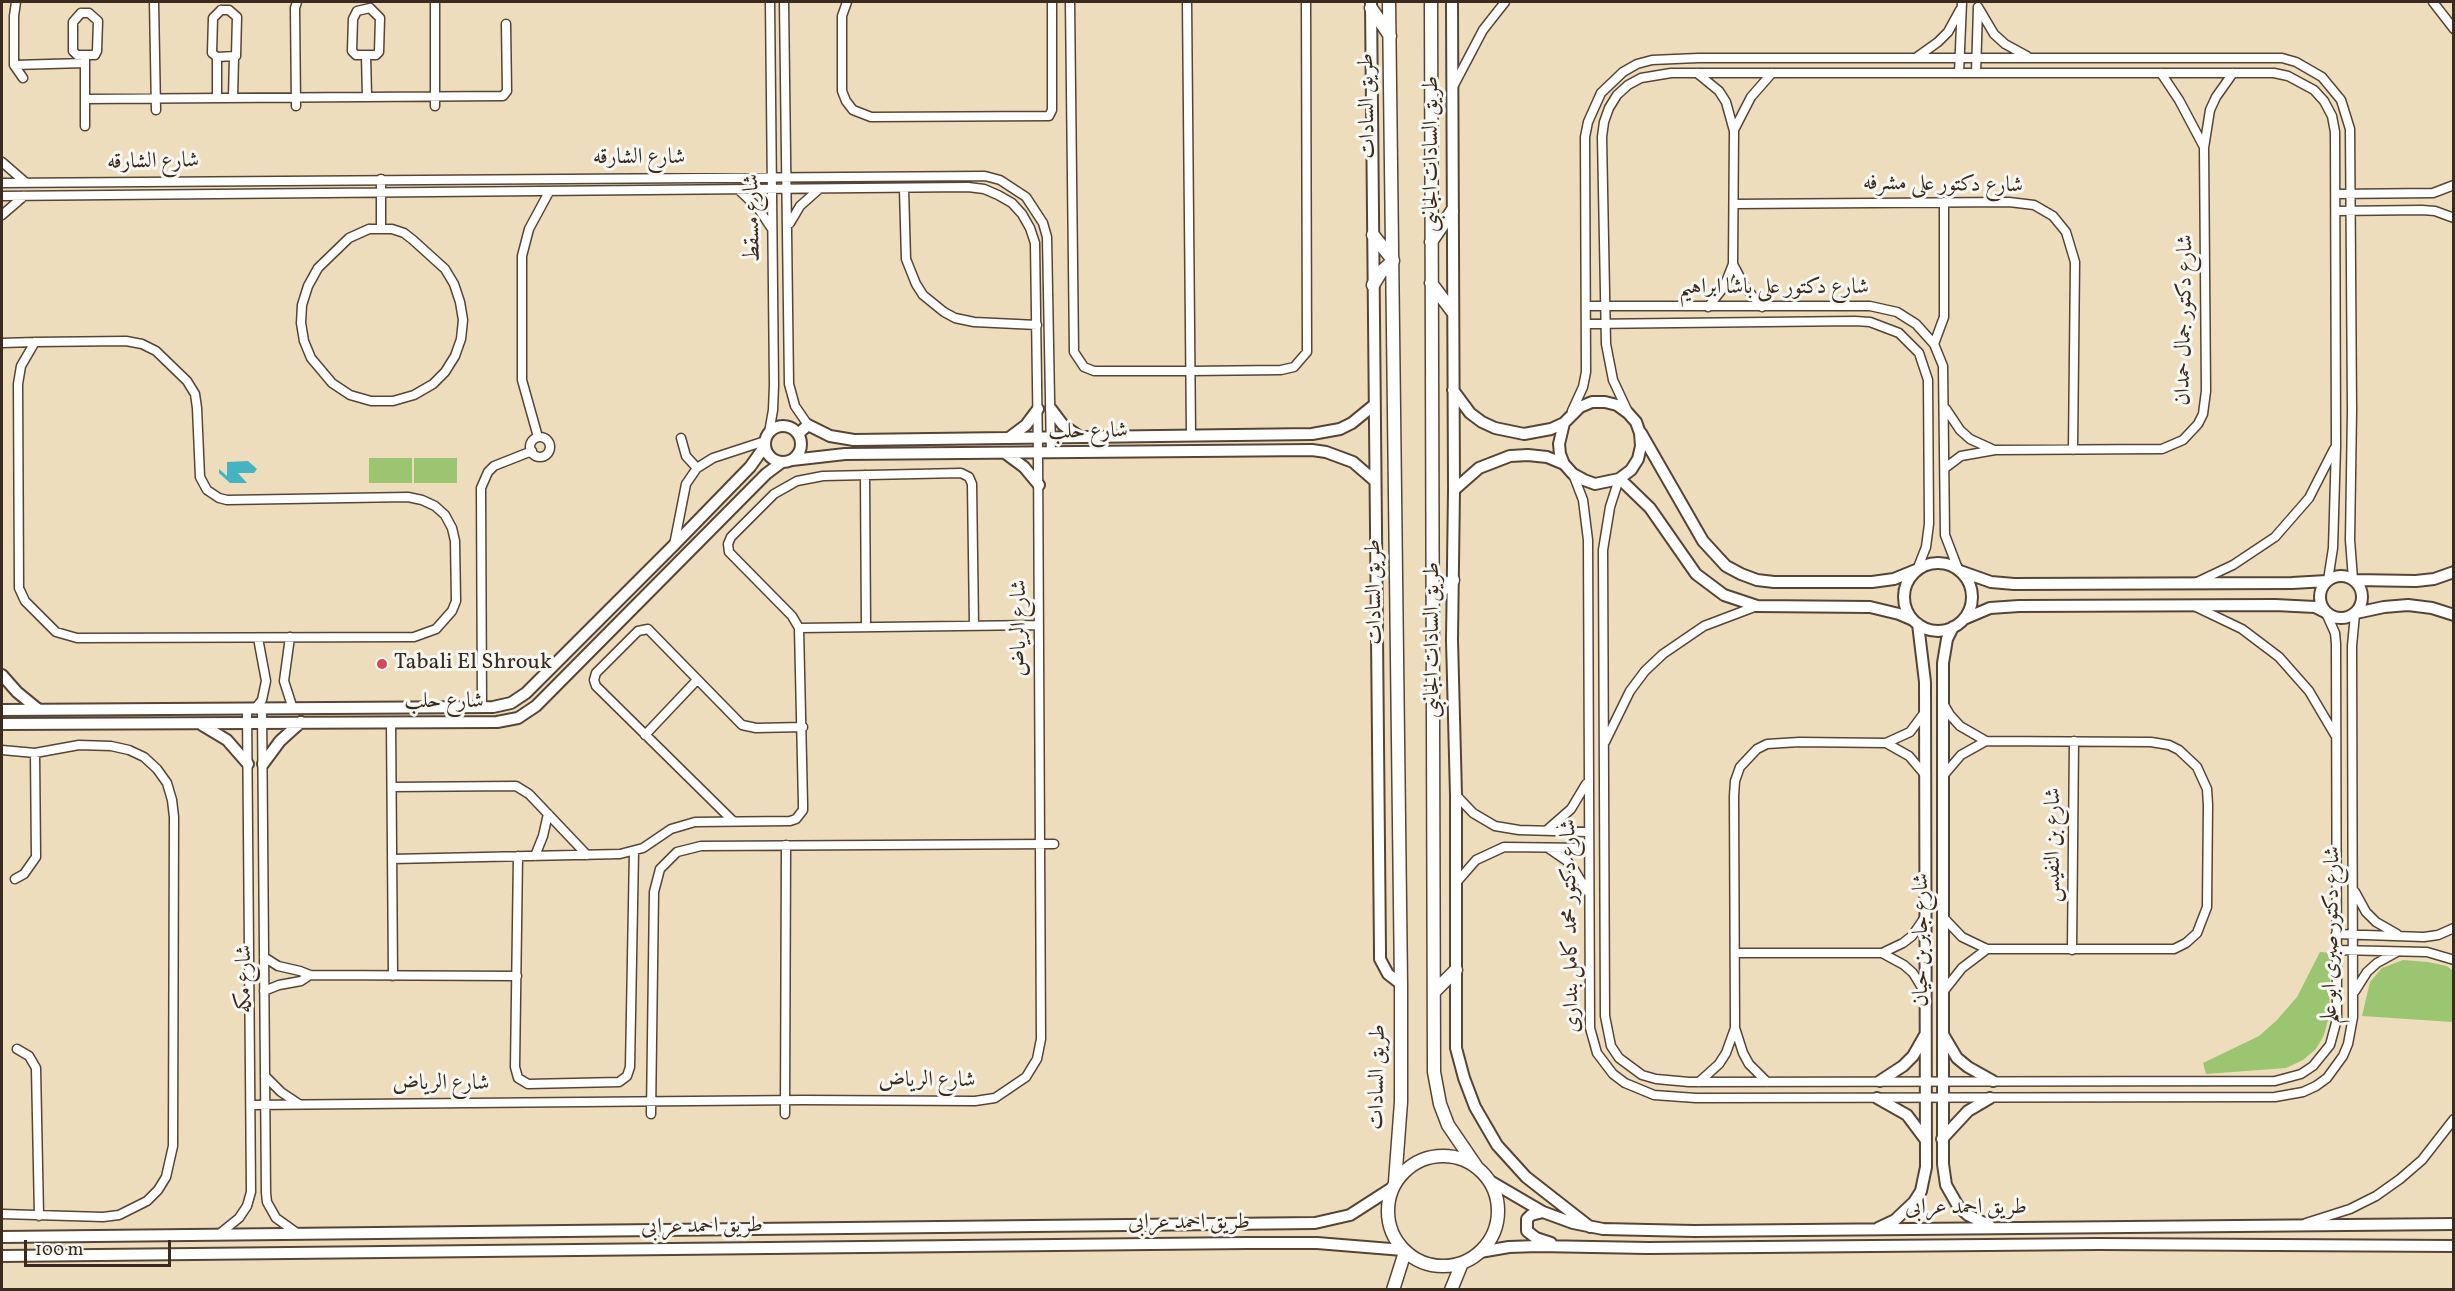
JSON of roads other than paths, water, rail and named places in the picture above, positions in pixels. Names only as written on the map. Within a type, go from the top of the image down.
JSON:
[{"type":"main road","name":"طريق السادات","points":[[1389,2],[1401,984],[1401,1101],[1394,1185]]},
{"type":"main road","points":[[1431,2],[1434,1072],[1440,1104],[1448,1125],[1476,1166],[1490,1181],[1496,1195],[1498,1216],[1492,1236],[1480,1252],[1462,1263],[1447,1266],[1432,1265],[1404,1251],[1389,1225],[1387,1207],[1394,1185],[1406,1169],[1428,1157],[1453,1156],[1476,1166]]},
{"type":"main road","points":[[1371,5],[1390,36]]},
{"type":"main road","points":[[1431,242],[1452,211]]},
{"type":"main road","points":[[1373,235],[1393,261],[1381,272],[1373,285]]},
{"type":"main road","points":[[1431,283],[1452,310]]},
{"type":"main road","points":[[1433,599],[1453,580]]},
{"type":"main road","points":[[1434,992],[1456,970]]},
{"type":"main road","points":[[1393,1290],[1404,1251]]},
{"type":"main road","points":[[1452,1290],[1462,1263]]},
{"type":"street","points":[[16,2],[15,65],[23,78]]},
{"type":"street","points":[[155,2],[156,110]]},
{"type":"street","points":[[435,2],[435,101]]},
{"type":"street","name":"شارع مسقط","points":[[766,440],[774,397],[770,2]]},
{"type":"street","name":"شارع مسقط","points":[[784,2],[789,384],[795,406],[808,425]]},
{"type":"street","points":[[847,2],[842,16],[844,96],[849,105],[859,113],[871,117],[1047,117],[1051,115],[1052,2]]},
{"type":"street","points":[[1070,2],[1074,352],[1084,367],[1094,371],[1281,370],[1294,367],[1307,352],[1306,2]]},
{"type":"street","points":[[1187,2],[1191,436]]},
{"type":"street","name":"طريق السادات الجانبى","points":[[1452,2],[1453,580],[1456,1032],[1459,1063],[1485,1127],[1510,1162],[1590,1227]]},
{"type":"street","points":[[1453,87],[1483,30],[1504,2]]},
{"type":"street","points":[[2433,2],[2454,29]]},
{"type":"street","points":[[295,4],[296,102]]},
{"type":"street","points":[[1959,73],[1962,4]]},
{"type":"street","points":[[1915,58],[1938,42],[1952,26],[1962,4]]},
{"type":"street","points":[[1976,73],[1978,4]]},
{"type":"street","points":[[1978,4],[1985,21],[2000,39],[2018,52],[2033,58]]},
{"type":"street","points":[[1371,5],[1380,959],[1388,974],[1401,984]]},
{"type":"street","points":[[366,8],[378,14],[380,22],[379,52],[376,55],[366,55],[356,55],[352,51],[352,19],[357,11],[366,8]]},
{"type":"street","points":[[233,98],[234,57],[238,53],[238,21],[235,14],[225,9],[215,15],[212,22],[212,53],[217,57],[234,57]]},
{"type":"street","points":[[15,65],[84,59],[95,55],[98,25],[96,17],[85,12],[77,15],[73,22],[73,51],[84,59]]},
{"type":"street","points":[[85,99],[233,98],[296,102],[367,97],[435,101],[506,94],[506,24]]},
{"type":"street","points":[[366,55],[367,97]]},
{"type":"street","points":[[217,57],[217,98]]},
{"type":"street","points":[[1671,58],[1671,73]]},
{"type":"street","points":[[1564,464],[1559,444],[1567,419],[1578,401],[1586,372],[1586,137],[1588,122],[1601,93],[1623,72],[1652,60],[1671,58],[2267,58],[2296,62],[2322,77],[2341,100],[2350,129],[2352,211],[2350,540],[2353,580],[2362,592],[2362,600],[2355,614]]},
{"type":"street","points":[[2266,73],[2267,58]]},
{"type":"street","points":[[84,59],[85,126]]},
{"type":"street","points":[[2454,572],[2434,579],[2416,581],[2353,580],[2341,576],[2328,580],[2292,583],[2002,583],[1980,579],[1942,563],[1933,563],[1893,579],[1872,582],[1774,582],[1757,580],[1726,566],[1703,541],[1640,433],[1613,380],[1608,362],[1602,137],[1609,108],[1617,95],[1628,85],[1641,78],[1671,73],[2266,73],[2288,75],[2302,81],[2324,101],[2332,116],[2335,132],[2336,446],[2333,548],[2328,580],[2320,592],[2321,606],[2337,619],[2384,607],[2408,605],[2432,608],[2454,615]]},
{"type":"street","points":[[1697,73],[1709,81],[1723,96],[1734,130],[1733,264],[1724,287],[1708,307]]},
{"type":"street","points":[[1734,130],[1751,97],[1772,73]]},
{"type":"street","name":"شارع دكتور جمال حمدان","points":[[2161,74],[2187,113],[2204,148]]},
{"type":"street","name":"شارع دكتور جمال حمدان","points":[[1945,468],[1961,456],[1995,450],[2162,449],[2183,440],[2192,433],[2203,414],[2206,391],[2204,148],[2210,110],[2216,96],[2234,74]]},
{"type":"street","points":[[2,162],[26,183]]},
{"type":"street","name":"شارع الشارقه","points":[[2,183],[788,176],[977,176],[1000,180],[1026,197],[1039,216],[1047,237],[1050,437]]},
{"type":"street","points":[[381,179],[381,228]]},
{"type":"street","points":[[227,180],[227,195]]},
{"type":"street","points":[[2336,194],[2433,193],[2454,185]]},
{"type":"street","points":[[904,189],[906,259],[923,295],[944,312],[956,318],[974,322],[1037,325]]},
{"type":"street","name":"شارع الشارقه","points":[[2,196],[984,189],[1012,203],[1026,221],[1035,243],[1038,437]]},
{"type":"street","points":[[788,226],[800,206],[818,190]]},
{"type":"street","points":[[740,191],[758,208],[772,229]]},
{"type":"street","points":[[538,437],[522,380],[522,256],[529,229],[549,192]]},
{"type":"street","points":[[2,215],[24,196]]},
{"type":"street","points":[[1934,345],[1944,317],[1944,202]]},
{"type":"street","name":"شارع دكتور على مشرفه","points":[[1734,204],[2009,202],[2034,205],[2053,216],[2066,232],[2073,253],[2075,272],[2073,450]]},
{"type":"street","points":[[2336,211],[2422,210],[2434,211],[2454,218]]},
{"type":"street","points":[[381,228],[404,232],[445,269],[454,284],[463,320],[458,347],[445,372],[433,384],[414,395],[393,401],[371,401],[350,395],[332,383],[311,358],[304,341],[301,324],[302,305],[308,286],[318,268],[358,232],[381,228]]},
{"type":"street","points":[[1733,264],[1745,287],[1762,307]]},
{"type":"street","name":"شارع دكتور على باشا ابراهيم","points":[[1587,306],[1870,306],[1884,308],[1909,318],[1923,330],[1934,345],[1943,366],[1945,536],[1959,570]]},
{"type":"street","points":[[1899,333],[1909,318]]},
{"type":"street","name":"شارع دكتور على باشا ابراهيم","points":[[1587,324],[1855,321],[1870,322],[1899,333],[1919,353],[1928,380],[1929,524],[1926,547],[1917,570]]},
{"type":"street","points":[[2,343],[35,342],[126,341],[142,344],[156,351],[187,381],[195,394],[200,477],[207,490],[219,498],[227,500],[408,497],[435,506],[445,515],[452,528],[455,541],[456,600],[445,621],[436,629],[414,637],[70,638],[56,632],[26,601],[19,581],[18,384],[21,366],[35,342]]},
{"type":"street","points":[[1452,389],[1470,413],[1496,428],[1524,434],[1551,429],[1580,407],[1599,402],[1617,405],[1628,412]]},
{"type":"street","name":"شارع حلب","points":[[808,425],[822,433],[845,440],[1326,433],[1352,423],[1374,405]]},
{"type":"street","name":"شارع دكتور جمال حمدان","points":[[1945,407],[1960,430],[1970,439],[1995,450]]},
{"type":"street","points":[[1010,437],[1026,425],[1038,409]]},
{"type":"street","points":[[1050,409],[1064,425],[1080,437]]},
{"type":"street","points":[[798,435],[808,425]]},
{"type":"street","points":[[674,544],[686,484],[697,468],[713,458],[766,440],[784,426],[794,430],[801,446],[798,454],[787,461],[773,459],[766,440]]},
{"type":"street","points":[[1454,490],[1479,468],[1510,456],[1528,455],[1547,457],[1564,464],[1573,474],[1595,484],[1608,483],[1620,479],[1631,471],[1638,459],[1641,446],[1640,433]]},
{"type":"street","points":[[532,451],[532,441],[538,437]]},
{"type":"street","points":[[532,451],[541,456],[549,451],[548,441],[538,437]]},
{"type":"street","name":"شارع الرياض","points":[[250,1105],[985,1101],[1004,1093],[1026,1077],[1037,1059],[1041,1039],[1038,437]]},
{"type":"street","points":[[1050,437],[1051,453]]},
{"type":"street","points":[[681,438],[686,456],[697,468]]},
{"type":"street","name":"شارع حلب","points":[[2,710],[502,706],[526,693],[674,544],[750,467],[766,440]]},
{"type":"street","points":[[2194,583],[2233,565],[2275,537],[2309,498],[2336,446]]},
{"type":"street","name":"شارع حلب","points":[[2,724],[508,721],[528,713],[766,474],[787,461],[845,454],[1312,450],[1333,454],[1353,462],[1375,481]]},
{"type":"street","points":[[482,707],[481,488],[488,472],[494,466],[532,451]]},
{"type":"street","points":[[1005,453],[1024,467],[1039,485]]},
{"type":"street","points":[[392,859],[587,855],[634,851],[683,824],[790,821],[800,815],[803,804],[803,727],[799,627],[792,616],[729,552],[729,540],[774,494],[796,480],[822,476],[961,473],[969,477],[972,484],[974,625]]},
{"type":"street","name":"شارع دكتور محمد كامل بندارى","points":[[1573,474],[1583,500],[1587,533],[1588,990],[1590,1028],[1597,1053],[1613,1074],[1625,1083],[1654,1095],[1696,1098],[1942,1098]]},
{"type":"street","points":[[865,475],[866,627]]},
{"type":"street","points":[[1620,479],[1650,508],[1696,574],[1724,595],[1756,606],[1870,607],[1899,614],[1935,631],[1953,627],[1976,612],[2004,606],[2302,606],[2326,612]]},
{"type":"street","name":"شارع دكتور محمد كامل بندارى","points":[[1620,479],[1608,514],[1604,550],[1605,990],[1606,1031],[1611,1046],[1629,1068],[1656,1079],[1699,1082],[1942,1081]]},
{"type":"street","points":[[1915,622],[1905,603],[1904,594],[1910,577],[1917,570]]},
{"type":"street","points":[[1959,570],[1970,585],[1972,594],[1969,611],[1964,619]]},
{"type":"street","points":[[2193,605],[2242,629],[2279,657],[2309,691],[2336,737]]},
{"type":"street","points":[[1604,745],[1630,691],[1645,670],[1663,654],[1704,626],[1756,606]]},
{"type":"street","name":"شارع دكتور صبرى ابو علم","points":[[1942,1081],[2275,1081],[2301,1074],[2313,1066],[2330,1045],[2335,1032],[2336,644],[2335,633],[2326,612]]},
{"type":"street","name":"شارع دكتور صبرى ابو علم","points":[[1942,1098],[2275,1097],[2290,1095],[2316,1086],[2331,1073],[2343,1056],[2351,1030],[2353,994],[2352,646],[2355,614]]},
{"type":"street","name":"شارع جابر بن حيان","points":[[1876,1229],[1906,1212],[1921,1191],[1926,1167],[1926,712],[1925,665],[1915,622]]},
{"type":"street","points":[[799,627],[1039,624]]},
{"type":"street","name":"شارع جابر بن حيان","points":[[1953,627],[1944,651],[1943,702],[1943,1174],[1951,1196],[1968,1215],[1996,1229]]},
{"type":"street","points":[[733,821],[596,687],[594,680],[596,673],[644,628],[650,631],[738,722],[746,727],[803,727]]},
{"type":"street","points":[[290,637],[284,681],[293,709]]},
{"type":"street","points":[[255,709],[262,700],[266,681],[258,638]]},
{"type":"street","points":[[2,675],[17,693],[39,710]]},
{"type":"street","points":[[645,735],[698,680]]},
{"type":"street","points":[[1943,702],[1950,715],[1960,726],[1986,741],[2157,743],[2169,745],[2189,758],[2203,777],[2206,789],[2208,891],[2205,914],[2197,933],[2187,943],[2174,949],[1987,949],[1962,937],[1943,917]]},
{"type":"street","name":"شارع مكه","points":[[255,709],[262,723],[263,764],[267,1202],[276,1218],[300,1235]]},
{"type":"street","name":"شارع مكه","points":[[218,1235],[239,1218],[250,1199],[248,723],[255,709]]},
{"type":"street","points":[[1767,1082],[1749,1064],[1735,1028],[1734,796],[1736,781],[1747,758],[1757,749],[1778,743],[1886,743],[1910,732],[1926,712]]},
{"type":"street","points":[[263,764],[280,741],[301,722]]},
{"type":"street","points":[[391,722],[393,976]]},
{"type":"street","points":[[199,723],[227,740],[248,764]]},
{"type":"street","points":[[1943,776],[1962,755],[1986,741]]},
{"type":"street","name":"شارع بن النفيس","points":[[2072,950],[2074,741]]},
{"type":"street","points":[[1886,743],[1909,756],[1926,776]]},
{"type":"street","points":[[2,750],[35,753],[79,745],[111,746],[129,750],[144,757],[167,783],[174,817],[173,1146],[171,1162],[158,1190],[134,1209],[103,1217],[2,1215]]},
{"type":"street","points":[[15,879],[24,874],[36,858],[35,753]]},
{"type":"street","points":[[1546,831],[1571,809],[1588,780]]},
{"type":"street","points":[[392,787],[516,786],[526,791],[587,855]]},
{"type":"street","points":[[1456,795],[1473,813],[1495,826],[1507,829],[1588,832]]},
{"type":"street","points":[[535,856],[548,814]]},
{"type":"street","points":[[651,1114],[654,892],[660,869],[673,856],[689,847],[1054,844]]},
{"type":"street","points":[[785,1114],[786,845]]},
{"type":"street","points":[[1546,846],[1557,853],[1575,871],[1588,893]]},
{"type":"street","points":[[1456,883],[1465,870],[1489,852],[1504,847],[1588,848]]},
{"type":"street","points":[[518,856],[516,1073],[522,1082],[528,1084],[619,1082],[627,1076],[630,1067],[634,851]]},
{"type":"street","points":[[2353,887],[2366,912],[2376,922],[2400,936]]},
{"type":"street","points":[[1735,953],[1882,953],[1912,936],[1926,917]]},
{"type":"street","points":[[2336,934],[2438,935],[2454,928]]},
{"type":"street","points":[[1943,993],[1962,968],[1987,949]]},
{"type":"street","points":[[2336,950],[2434,953],[2454,960]]},
{"type":"street","points":[[2353,994],[2367,972],[2388,956],[2401,951]]},
{"type":"street","points":[[1882,953],[1904,965],[1917,978],[1926,994]]},
{"type":"street","points":[[264,957],[278,966],[300,970],[310,975],[517,976]]},
{"type":"street","points":[[264,991],[279,985],[301,981],[310,975]]},
{"type":"street","points":[[1588,990],[1605,990]]},
{"type":"street","points":[[1699,1082],[1719,1064],[1726,1053],[1735,1028]]},
{"type":"street","points":[[1880,1081],[1892,1075],[1913,1056],[1926,1032]]},
{"type":"street","points":[[1943,1033],[1949,1046],[1968,1068],[1993,1081]]},
{"type":"street","points":[[17,1049],[29,1056],[36,1068],[39,1216]]},
{"type":"street","points":[[265,1076],[281,1092],[299,1104]]},
{"type":"street","points":[[2155,1081],[2155,1097]]},
{"type":"street","points":[[1877,1098],[1888,1102],[1907,1115],[1926,1140]]},
{"type":"street","points":[[1942,1140],[1968,1111],[1990,1098]]},
{"type":"street","points":[[2296,1227],[2350,1209],[2376,1196],[2422,1160],[2454,1119]]},
{"type":"street","name":"طريق احمد عرابى","points":[[1490,1181],[1543,1212],[1590,1227],[1678,1231],[2454,1224]]},
{"type":"street","name":"طريق احمد عرابى","points":[[2,1237],[1315,1224],[1338,1220],[1360,1210],[1394,1185]]},
{"type":"street","points":[[1543,1212],[1531,1215],[1527,1219],[1527,1231],[1536,1238],[1557,1246]]},
{"type":"street","points":[[1247,1225],[1247,1243]]},
{"type":"street","points":[[2098,1227],[2098,1244]]},
{"type":"street","points":[[706,1229],[707,1247]]},
{"type":"street","points":[[1678,1231],[1679,1248]]},
{"type":"street","points":[[204,1235],[204,1254]]},
{"type":"street","name":"طريق احمد عرابى","points":[[2,1256],[1247,1243],[1327,1243],[1404,1251]]},
{"type":"street","name":"طريق احمد عرابى","points":[[1480,1252],[1509,1247],[1557,1246],[1679,1248],[2098,1244],[2454,1246]]},
{"type":"water","points":[[248,461],[257,469],[254,473],[238,473],[247,483],[230,483],[219,473],[219,469],[227,476],[227,462]]},
{"type":"place","name":"Tabali El Shrouk","points":[[382,664]]}]
